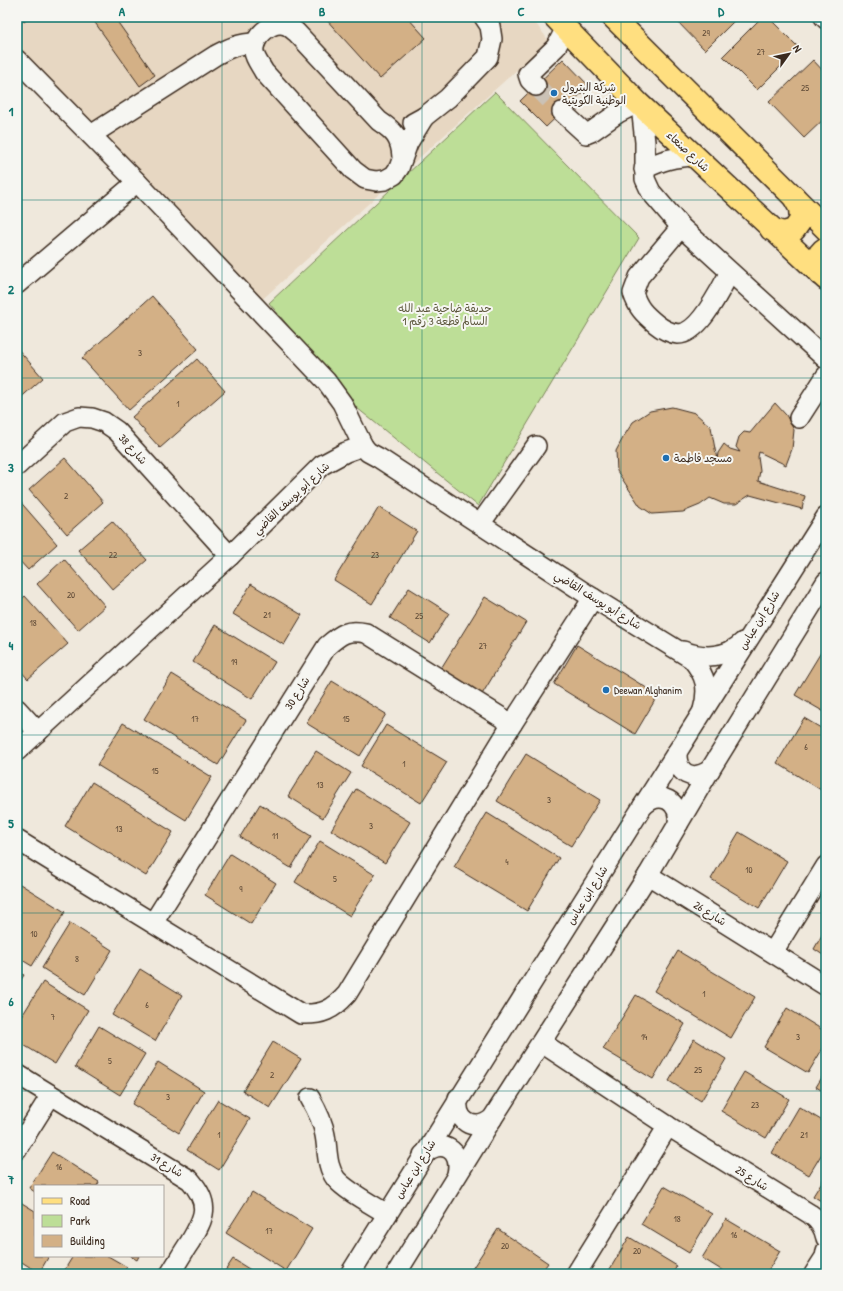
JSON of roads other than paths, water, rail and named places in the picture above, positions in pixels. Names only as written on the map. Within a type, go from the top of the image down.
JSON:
[{"type":"main road","points":[[614,17],[826,229]]},
{"type":"main road","name":"شارع صنعاء","points":[[561,23],[640,105],[823,277]]},
{"type":"main road","points":[[771,229],[783,233],[794,230],[801,220],[800,208],[794,197]]},
{"type":"main road","points":[[823,277],[817,266],[818,258],[822,250],[826,248]]},
{"type":"street","points":[[386,126],[397,128],[410,124],[424,117],[448,98],[488,57],[492,39],[490,26],[484,17]]},
{"type":"street","points":[[536,86],[530,80],[528,74],[556,47],[561,23]]},
{"type":"street","points":[[402,157],[402,146],[394,133],[379,121],[296,32],[286,25],[278,24],[268,28],[261,34],[255,43],[254,53],[264,72],[353,170],[365,179],[376,182],[385,180],[394,175],[399,168],[402,157],[414,132],[424,117]]},
{"type":"street","points":[[91,135],[216,55],[244,43],[255,43]]},
{"type":"street","points":[[17,60],[137,182],[326,381],[342,403],[363,446]]},
{"type":"street","points":[[562,112],[586,134],[618,113],[640,105],[645,142],[645,179],[651,192],[681,227],[826,360]]},
{"type":"street","points":[[644,169],[659,161],[676,157],[694,156]]},
{"type":"street","points":[[17,284],[137,182]]},
{"type":"street","points":[[681,227],[639,277],[633,293],[637,305],[650,319],[664,330],[678,334],[688,331],[696,325],[707,311],[730,272]]},
{"type":"street","points":[[799,418],[826,376]]},
{"type":"street","name":"شارع 38","points":[[17,466],[65,422],[79,417],[92,418],[104,422],[117,431],[230,556]]},
{"type":"street","name":"شارع أبو يوسف القاضي","points":[[17,750],[230,556],[322,465],[346,452],[363,446],[368,452],[593,598],[680,650],[692,659],[701,670],[706,683],[706,697],[703,710]]},
{"type":"street","points":[[480,524],[536,446]]},
{"type":"street","name":"شارع ابن عباس","points":[[350,1274],[458,1098],[826,517]]},
{"type":"street","points":[[396,1274],[457,1174],[648,875],[710,770],[826,582]]},
{"type":"street","points":[[17,840],[301,1014],[321,1013],[339,1003],[347,994],[512,724],[593,598]]},
{"type":"street","name":"شارع 30","points":[[152,923],[327,646],[347,631],[366,633],[512,724]]},
{"type":"street","name":"شارع أبو يوسف القاضي","points":[[680,650],[695,656],[711,657],[726,653],[739,646],[750,635]]},
{"type":"street","points":[[17,709],[38,732]]},
{"type":"street","points":[[677,752],[676,761],[686,774],[694,776],[703,775],[710,770]]},
{"type":"street","points":[[643,806],[656,798],[665,798],[672,802],[677,808],[679,816],[678,824]]},
{"type":"street","points":[[772,952],[826,866]]},
{"type":"street","name":"شارع 26","points":[[648,875],[826,986]]},
{"type":"street","name":"شارع 25","points":[[542,1043],[668,1126],[816,1218],[822,1225],[826,1236]]},
{"type":"street","name":"شارع 31","points":[[17,1074],[190,1180],[196,1187],[204,1205],[204,1215],[170,1274]]},
{"type":"street","points":[[17,1149],[52,1095]]},
{"type":"street","points":[[310,1098],[322,1122],[325,1135],[327,1159],[336,1179],[344,1186],[387,1214]]},
{"type":"street","points":[[458,1098],[457,1106],[459,1114],[470,1124],[478,1126],[486,1124],[492,1119]]},
{"type":"street","points":[[576,1274],[668,1126]]},
{"type":"street","points":[[423,1155],[429,1149],[437,1146],[446,1147],[453,1151],[458,1158],[459,1166],[457,1174]]},
{"type":"street","points":[[814,1274],[825,1257],[826,1251]]},
{"type":"tunnel","points":[[536,86],[562,112]]},
{"type":"place","name":"شركة البترول الوطنية الكويتية","points":[[554,93]]},
{"type":"place","name":"مسجد فاطمة","points":[[666,458]]},
{"type":"place","name":"Deewan Alghanim","points":[[606,690]]},
{"type":"park label","name":"حديقة ضاحية عبد الله السالم قطعة 3 رقم 1","points":[[445,314]]}]
